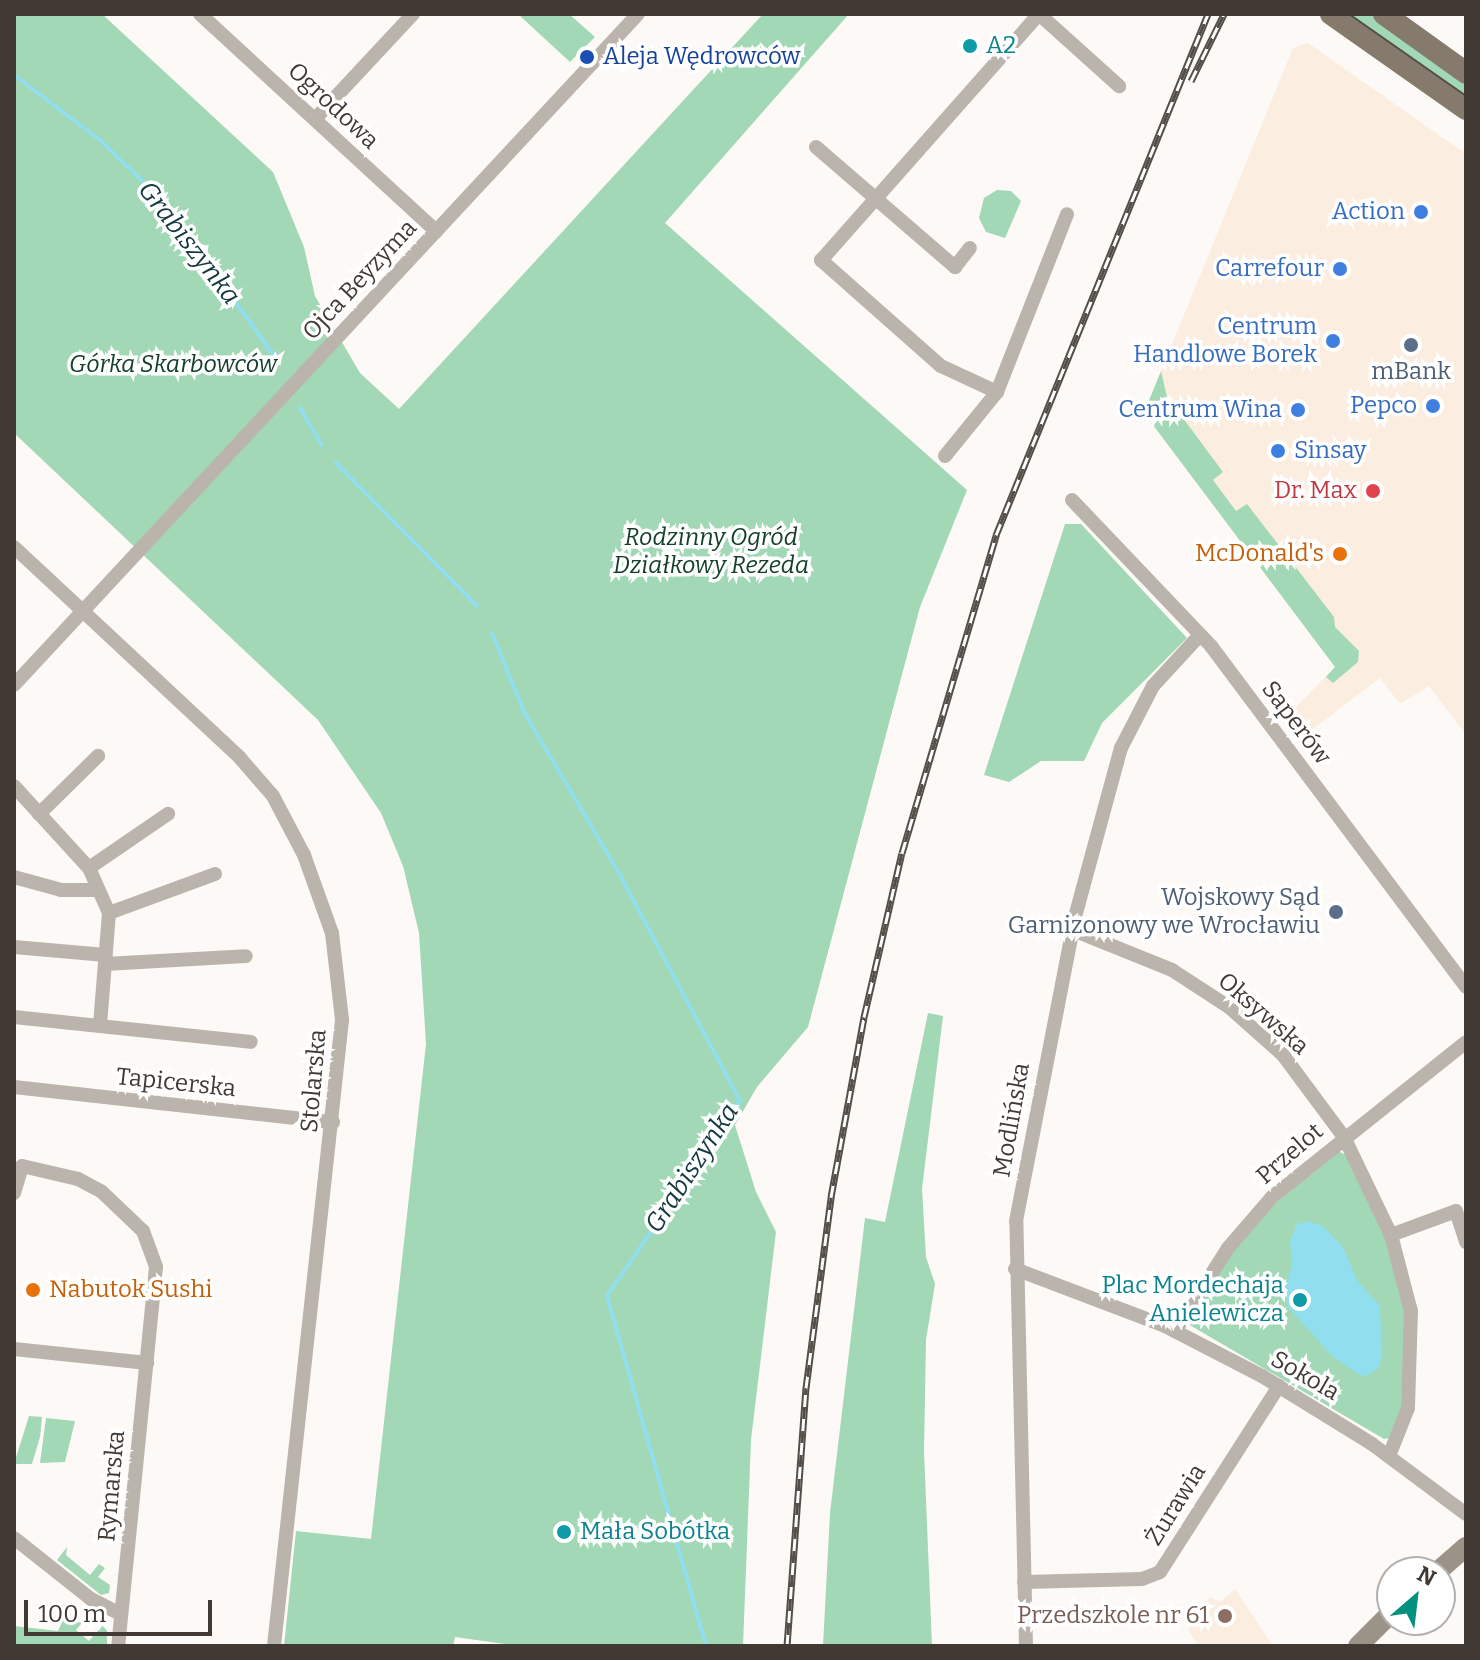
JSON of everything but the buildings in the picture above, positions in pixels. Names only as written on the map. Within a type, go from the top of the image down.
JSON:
[{"type":"main road","points":[[1331,14],[1466,109]]},
{"type":"main road","points":[[1384,14],[1466,73]]},
{"type":"street","name":"Ogrodowa","points":[[201,14],[436,231]]},
{"type":"street","points":[[315,119],[413,14]]},
{"type":"street","name":"Ojca Beyzyma","points":[[14,685],[638,14]]},
{"type":"street","points":[[997,392],[941,366],[821,260],[1039,14],[1119,86]]},
{"type":"street","points":[[816,147],[955,267],[970,248]]},
{"type":"street","points":[[945,456],[997,392],[1067,214]]},
{"type":"street","name":"Saperów","points":[[1072,500],[1199,636],[1466,987]]},
{"type":"street","name":"Stolarska","points":[[14,547],[240,758],[273,796],[304,855],[332,933],[342,1020],[274,1646]]},
{"type":"street","name":"Modlińska","points":[[1026,1646],[1016,1221],[1073,930],[1121,748],[1153,686],[1199,636]]},
{"type":"street","points":[[39,814],[98,756]]},
{"type":"street","points":[[14,786],[89,868],[109,913],[100,1026]]},
{"type":"street","points":[[89,868],[168,814]]},
{"type":"street","points":[[109,913],[215,874]]},
{"type":"street","points":[[14,877],[61,890],[98,890]]},
{"type":"street","name":"Oksywska","points":[[1073,930],[1162,964],[1229,1007],[1283,1055],[1344,1137],[1391,1235],[1409,1301],[1413,1368],[1405,1420],[1389,1456]]},
{"type":"street","points":[[14,947],[106,959],[246,956]]},
{"type":"street","points":[[14,1017],[251,1042]]},
{"type":"street","name":"Przelot","points":[[1175,1331],[1250,1221],[1344,1137],[1466,1042]]},
{"type":"street","name":"Tapicerska","points":[[14,1087],[333,1122]]},
{"type":"street","name":"Rymarska","points":[[14,1193],[22,1166],[61,1174],[102,1192],[143,1231],[156,1267],[118,1646]]},
{"type":"street","points":[[1391,1235],[1456,1211],[1466,1242]]},
{"type":"street","name":"Sokola","points":[[1015,1269],[1175,1331],[1279,1386],[1389,1456],[1466,1514]]},
{"type":"street","points":[[14,1349],[147,1363]]},
{"type":"street","name":"Żurawia","points":[[1024,1582],[1142,1579],[1160,1572],[1279,1386]]},
{"type":"street","points":[[14,1538],[91,1599],[120,1614]]},
{"type":"street","points":[[1358,1646],[1376,1628]]},
{"type":"shaded area","points":[[1308,43],[1466,154],[1466,735],[1429,686],[1400,704],[1380,678],[1300,739],[1285,718],[1335,667],[1144,413],[1293,48]]},
{"type":"shaded area","name":"Przedszkole nr 61","points":[[1235,1589],[1273,1646],[1199,1646],[1188,1630],[1210,1597],[1220,1602]]},
{"type":"green space","points":[[14,14],[102,14],[273,172],[304,247],[315,296],[360,373],[399,409],[763,14],[849,14],[665,223],[967,490],[920,607],[808,1027],[757,1087],[735,1125],[756,1192],[776,1232],[751,1440],[743,1646],[519,1646],[455,1637],[453,1646],[284,1646],[296,1531],[371,1539],[426,1044],[419,933],[403,866],[381,813],[318,720],[14,433]]},
{"type":"green space","points":[[518,14],[569,14],[595,37],[570,62]]},
{"type":"green space","points":[[1343,14],[1372,14],[1466,81],[1466,101]]},
{"type":"green space","points":[[997,190],[1011,191],[1021,201],[1005,238],[986,232],[979,218],[984,198]]},
{"type":"green space","points":[[1161,371],[1167,397],[1156,407],[1160,413],[1174,406],[1223,472],[1213,480],[1236,511],[1247,504],[1334,617],[1335,627],[1359,651],[1358,662],[1333,683],[1326,677],[1335,667],[1144,413]]},
{"type":"green space","points":[[1065,524],[1081,524],[1187,638],[1102,723],[1084,761],[1041,761],[1009,782],[984,775]]},
{"type":"green space","points":[[928,1013],[943,1016],[922,1189],[926,1257],[935,1284],[926,1340],[924,1451],[932,1646],[823,1646],[830,1513],[865,1218],[885,1222]]},
{"type":"green space","name":"Plac Mordechaja Anielewicza","points":[[1338,1151],[1346,1155],[1387,1241],[1405,1310],[1401,1411],[1390,1438],[1384,1439],[1188,1324],[1235,1249],[1271,1207]]},
{"type":"green space","points":[[29,1416],[42,1417],[32,1464],[14,1464]]},
{"type":"green space","points":[[46,1418],[75,1421],[65,1462],[40,1463]]},
{"type":"green space","points":[[67,1547],[66,1555],[90,1575],[99,1564],[105,1568],[98,1577],[110,1585],[109,1593],[101,1595],[57,1560]]},
{"type":"green space","points":[[87,1612],[107,1630],[107,1646],[14,1646],[14,1626],[58,1631],[63,1620],[82,1623],[76,1630],[89,1641],[101,1627]]},
{"type":"water","points":[[1308,1221],[1323,1226],[1343,1247],[1357,1280],[1380,1306],[1382,1356],[1378,1369],[1363,1377],[1332,1356],[1288,1307],[1285,1290],[1292,1263],[1290,1242],[1297,1224]]},
{"type":"waterway","name":"Grabiszynka","points":[[14,75],[100,140],[164,202],[278,361]]},
{"type":"waterway","name":"Grabiszynka","points":[[300,408],[322,445]]},
{"type":"waterway","name":"Grabiszynka","points":[[336,463],[477,606]]},
{"type":"waterway","name":"Grabiszynka","points":[[492,633],[524,712],[621,877],[740,1101],[607,1296],[705,1643]]},
{"type":"tram line","points":[[1349,14],[1466,96]]},
{"type":"railway","points":[[787,1646],[806,1388],[831,1197],[864,1017],[902,853],[996,535],[1208,14]]},
{"type":"railway","points":[[1191,81],[1224,14]]},
{"type":"place","name":"A2","points":[[970,46]]},
{"type":"place","name":"Aleja Wędrowców","points":[[587,57]]},
{"type":"place","name":"Action","points":[[1421,212]]},
{"type":"place","name":"Carrefour","points":[[1340,269]]},
{"type":"place","name":"Centrum Handlowe Borek","points":[[1333,341]]},
{"type":"place","name":"mBank","points":[[1411,345]]},
{"type":"place","name":"Pepco","points":[[1433,406]]},
{"type":"place","name":"Centrum Wina","points":[[1298,410]]},
{"type":"place","name":"Sinsay","points":[[1278,451]]},
{"type":"place","name":"Dr. Max","points":[[1373,491]]},
{"type":"place","name":"McDonald's","points":[[1340,554]]},
{"type":"place","name":"Wojskowy Sąd Garnizonowy we Wrocławiu","points":[[1336,912]]},
{"type":"place","name":"Nabutok Sushi","points":[[33,1290]]},
{"type":"place","name":"Plac Mordechaja Anielewicza","points":[[1300,1300]]},
{"type":"place","name":"Mała Sobótka","points":[[564,1532]]},
{"type":"place","name":"Przedszkole nr 61","points":[[1225,1616]]},
{"type":"park label","name":"Górka Skarbowców","points":[[173,365]]},
{"type":"park label","name":"Rodzinny Ogród Działkowy Rezeda","points":[[711,552]]}]
